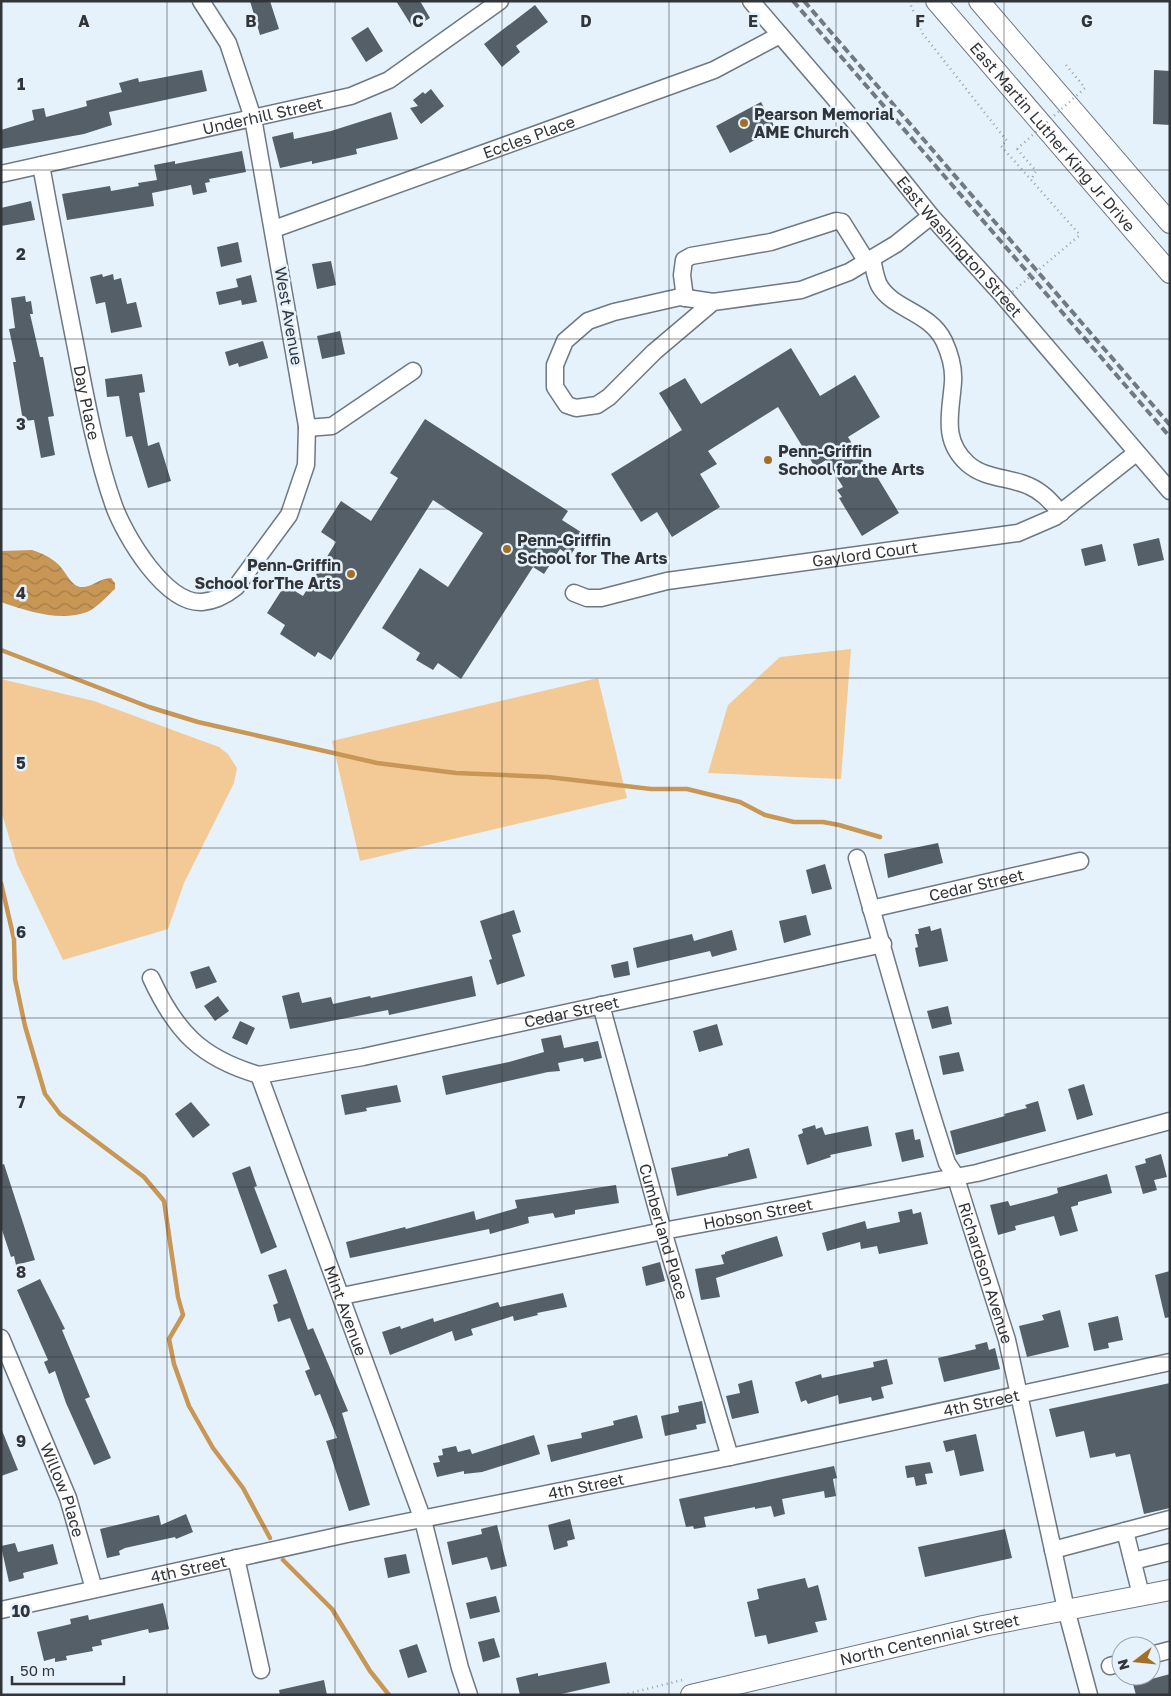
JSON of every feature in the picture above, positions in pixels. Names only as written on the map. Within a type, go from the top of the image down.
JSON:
[{"type":"main road","name":"East Martin Luther King Jr Drive","points":[[936,1],[1170,273]]},
{"type":"main road","name":"East Martin Luther King Jr Drive","points":[[978,1],[1170,223]]},
{"type":"main road","name":"North Centennial Street","points":[[691,1695],[751,1688],[901,1644],[1066,1609],[1170,1590]]},
{"type":"street","name":"West Avenue","points":[[201,1],[228,43],[253,118],[274,229],[307,428],[306,465],[289,515],[236,587],[225,596],[202,602]]},
{"type":"street","name":"Underhill Street","points":[[1,174],[351,96],[389,80],[500,1]]},
{"type":"street","name":"East Washington Street","points":[[751,1],[861,129],[931,216],[1005,298],[1170,491]]},
{"type":"street","name":"Eccles Place","points":[[274,229],[714,70],[780,34]]},
{"type":"street","name":"Day Place","points":[[41,165],[84,389],[114,507],[143,560],[171,590],[188,600],[202,602]]},
{"type":"street","points":[[713,302],[654,352],[609,397],[596,405],[576,408],[567,405],[555,388],[555,366],[565,341],[588,321],[614,312],[680,297],[713,302],[801,290],[849,272],[896,244],[931,216]]},
{"type":"street","points":[[685,298],[682,275],[684,260],[691,256],[771,242],[836,221],[842,222],[869,260],[878,284],[885,293],[898,304],[920,314],[944,340],[952,362],[954,381],[948,429],[968,464],[984,473],[1028,485],[1042,493],[1060,513]]},
{"type":"street","points":[[307,428],[332,426],[413,371]]},
{"type":"street","name":"Gaylord Court","points":[[574,593],[587,598],[601,598],[667,581],[1018,533],[1060,513],[1136,453]]},
{"type":"street","name":"Richardson Avenue","points":[[857,858],[883,944],[916,1069],[947,1163],[955,1175],[1007,1340],[1066,1609],[1089,1695]]},
{"type":"street","name":"Cedar Street","points":[[872,908],[1080,861]]},
{"type":"street","name":"Cedar Street","points":[[259,1075],[363,1057],[883,944]]},
{"type":"street","points":[[151,978],[166,1010],[193,1041],[222,1062],[259,1075]]},
{"type":"street","name":"Cumberland Place","points":[[602,1005],[662,1231],[730,1457]]},
{"type":"street","name":"Mint Avenue","points":[[259,1075],[423,1520],[460,1668],[469,1695]]},
{"type":"street","name":"Hobson Street","points":[[342,1296],[662,1231],[955,1175],[977,1173],[1170,1121]]},
{"type":"street","name":"Willow Place","points":[[1,1338],[68,1498],[94,1589]]},
{"type":"street","name":"4th Street","points":[[1,1610],[236,1558],[730,1457],[1170,1362]]},
{"type":"street","points":[[1053,1550],[1170,1519]]},
{"type":"street","points":[[1124,1531],[1141,1596]]},
{"type":"street","points":[[1133,1561],[1170,1552]]},
{"type":"street","points":[[236,1558],[261,1670]]},
{"type":"path","points":[[909,1],[923,34],[1007,141],[1001,146],[1080,235],[1005,298]]},
{"type":"path","points":[[1030,180],[1036,171],[1017,149],[1085,88],[1066,65]]},
{"type":"shaded area","points":[[851,649],[841,779],[708,773],[728,705],[780,657]]},
{"type":"shaded area","points":[[598,678],[627,798],[360,861],[332,741]]},
{"type":"shaded area","points":[[1,679],[94,701],[219,747],[228,754],[237,768],[234,783],[184,883],[168,929],[63,960],[17,864],[1,810]]},
{"type":"water","points":[[32,550],[56,562],[77,586],[85,587],[111,578],[115,583],[115,589],[94,608],[77,615],[55,616],[22,609],[1,602],[1,551]]},
{"type":"building","points":[[250,1],[270,1],[279,29],[260,35]]},
{"type":"building","points":[[396,1],[420,1],[430,18],[413,28]]},
{"type":"building","points":[[535,5],[548,22],[516,46],[520,52],[502,67],[484,44]]},
{"type":"building","points":[[368,27],[383,51],[366,62],[351,38]]},
{"type":"building","points":[[202,70],[207,91],[109,112],[112,125],[84,134],[1,149],[1,130],[34,120],[32,110],[44,108],[46,117],[87,106],[86,101],[122,92],[119,83],[138,78],[139,82]]},
{"type":"building","points":[[1154,70],[1170,71],[1170,125],[1153,124]]},
{"type":"building","points":[[431,89],[444,106],[421,124],[410,108],[418,106],[413,100],[423,92],[425,94]]},
{"type":"building","points":[[761,102],[776,129],[730,153],[716,126]]},
{"type":"building","points":[[391,112],[398,139],[356,149],[357,154],[312,164],[312,161],[280,168],[272,137],[293,132],[294,139],[331,131]]},
{"type":"building","points":[[242,151],[246,172],[209,179],[210,182],[205,183],[207,192],[193,195],[191,185],[152,193],[154,206],[67,220],[62,194],[110,186],[111,191],[139,186],[138,183],[157,180],[154,165],[175,161],[175,164]]},
{"type":"building","points":[[31,201],[35,220],[1,226],[1,208]]},
{"type":"building","points":[[238,242],[242,262],[221,267],[217,247]]},
{"type":"building","points":[[331,261],[336,285],[317,289],[312,264]]},
{"type":"building","points":[[102,274],[103,277],[113,274],[114,280],[121,278],[127,304],[136,302],[142,327],[111,333],[105,302],[96,304],[90,277]]},
{"type":"building","points":[[251,275],[257,302],[242,305],[241,300],[219,305],[216,292],[238,287],[236,279]]},
{"type":"building","points":[[25,296],[26,302],[31,301],[33,314],[30,314],[40,357],[43,357],[54,416],[48,417],[55,455],[41,458],[34,420],[23,421],[13,362],[16,362],[9,329],[15,328],[11,298]]},
{"type":"building","points":[[340,331],[345,354],[322,359],[317,336]]},
{"type":"building","points":[[263,341],[268,358],[239,367],[238,363],[229,366],[225,352]]},
{"type":"building","points":[[791,348],[820,396],[855,375],[880,417],[848,437],[873,477],[876,475],[899,513],[862,536],[839,498],[842,497],[837,490],[843,487],[826,460],[815,467],[778,407],[708,451],[717,464],[700,474],[720,507],[672,537],[657,512],[641,522],[611,474],[682,430],[659,393],[685,378],[701,404]]},
{"type":"building","points":[[142,374],[145,392],[139,393],[148,446],[159,442],[171,481],[148,488],[132,436],[126,437],[119,396],[107,397],[105,379]]},
{"type":"building","name":"Penn-Griffin School for The Arts","points":[[425,419],[568,511],[562,520],[584,534],[570,556],[560,549],[544,574],[533,567],[461,679],[438,663],[433,670],[416,660],[420,653],[382,628],[420,568],[448,587],[483,533],[433,500],[331,660],[318,652],[315,657],[280,634],[285,625],[267,613],[285,585],[303,596],[336,542],[321,532],[341,501],[371,521],[398,478],[390,473]]},
{"type":"building","points":[[1159,538],[1164,560],[1138,566],[1133,544]]},
{"type":"building","points":[[1102,544],[1106,561],[1085,566],[1081,549]]},
{"type":"building","points":[[938,843],[943,863],[888,878],[884,854]]},
{"type":"building","points":[[825,864],[832,889],[812,894],[806,870]]},
{"type":"building","points":[[514,910],[521,932],[512,935],[525,976],[497,985],[489,960],[492,959],[480,921]]},
{"type":"building","points":[[806,915],[811,935],[784,943],[779,921]]},
{"type":"building","points":[[930,926],[931,931],[941,928],[948,961],[919,967],[915,948],[918,947],[915,934],[919,934],[918,929]]},
{"type":"building","points":[[732,930],[737,950],[712,957],[710,951],[637,968],[633,948],[692,934],[694,941]]},
{"type":"building","points":[[628,961],[630,975],[614,978],[611,965]]},
{"type":"building","points":[[209,966],[217,982],[196,989],[190,972]]},
{"type":"building","points":[[472,976],[476,996],[389,1015],[388,1010],[290,1029],[282,996],[299,992],[302,1003],[331,997],[333,1004],[370,996],[371,998]]},
{"type":"building","points":[[218,996],[229,1011],[215,1021],[204,1006]]},
{"type":"building","points":[[948,1006],[952,1024],[932,1029],[927,1011]]},
{"type":"building","points":[[240,1021],[255,1028],[247,1045],[232,1038]]},
{"type":"building","points":[[717,1024],[723,1045],[699,1052],[693,1031]]},
{"type":"building","points":[[561,1035],[564,1048],[598,1041],[602,1058],[584,1062],[583,1058],[558,1063],[560,1071],[446,1095],[442,1076],[509,1062],[544,1052],[541,1039]]},
{"type":"building","points":[[959,1052],[964,1071],[943,1075],[939,1056]]},
{"type":"building","points":[[1084,1084],[1093,1115],[1077,1120],[1068,1089]]},
{"type":"building","points":[[397,1085],[401,1102],[366,1108],[367,1111],[345,1115],[341,1095]]},
{"type":"building","points":[[1038,1101],[1046,1131],[956,1155],[950,1131],[1005,1116],[1004,1114],[1027,1108],[1025,1105]]},
{"type":"building","points":[[191,1102],[210,1125],[193,1138],[175,1114]]},
{"type":"building","points":[[815,1125],[816,1129],[822,1127],[825,1135],[868,1126],[872,1146],[830,1155],[831,1157],[807,1165],[798,1135],[803,1133],[802,1129]]},
{"type":"building","points":[[913,1129],[915,1140],[920,1139],[924,1157],[902,1162],[895,1133]]},
{"type":"building","points":[[749,1148],[757,1178],[677,1196],[671,1168],[728,1156],[728,1154]]},
{"type":"building","points":[[1161,1154],[1167,1177],[1154,1180],[1157,1190],[1143,1194],[1135,1166],[1146,1163],[1145,1159]]},
{"type":"building","points":[[4,1164],[35,1260],[16,1265],[14,1256],[11,1257],[1,1227],[1,1165]]},
{"type":"building","points":[[250,1166],[257,1186],[254,1187],[277,1247],[261,1254],[232,1173]]},
{"type":"building","points":[[1107,1174],[1112,1193],[1078,1202],[1078,1205],[1071,1207],[1078,1231],[1060,1236],[1054,1216],[1015,1226],[1016,1230],[998,1235],[990,1205],[1008,1201],[1010,1206],[1049,1196],[1058,1193],[1057,1188]]},
{"type":"building","points":[[616,1185],[619,1203],[575,1210],[575,1214],[555,1218],[553,1213],[528,1217],[529,1223],[490,1234],[489,1229],[350,1258],[346,1242],[474,1211],[476,1220],[517,1208],[515,1200]]},
{"type":"building","points":[[912,1209],[913,1214],[921,1212],[928,1244],[879,1254],[877,1246],[861,1249],[860,1242],[827,1251],[822,1233],[865,1221],[867,1229],[900,1222],[898,1212]]},
{"type":"building","points":[[777,1236],[783,1256],[716,1278],[720,1297],[701,1300],[695,1269],[724,1264],[721,1255],[725,1254],[725,1252]]},
{"type":"building","points":[[660,1262],[665,1281],[646,1286],[642,1267]]},
{"type":"building","points":[[286,1269],[308,1330],[313,1328],[348,1411],[342,1413],[370,1505],[349,1511],[326,1441],[337,1438],[320,1394],[315,1396],[305,1371],[310,1369],[290,1318],[278,1322],[273,1305],[278,1303],[268,1275]]},
{"type":"building","points":[[1170,1271],[1170,1317],[1165,1318],[1155,1275]]},
{"type":"building","points":[[40,1279],[65,1329],[62,1330],[90,1397],[85,1399],[111,1458],[94,1465],[66,1403],[55,1371],[49,1374],[44,1362],[48,1360],[17,1290]]},
{"type":"building","points":[[563,1293],[567,1307],[537,1313],[538,1315],[514,1321],[513,1316],[471,1329],[473,1335],[455,1341],[452,1331],[390,1355],[382,1332],[400,1326],[401,1329],[433,1318],[434,1322],[498,1302],[500,1307]]},
{"type":"building","points":[[1060,1310],[1069,1347],[1027,1357],[1019,1326],[1044,1320],[1042,1315]]},
{"type":"building","points":[[1118,1316],[1123,1340],[1108,1343],[1109,1348],[1094,1351],[1088,1323]]},
{"type":"building","points":[[987,1342],[989,1350],[995,1348],[1000,1369],[944,1382],[938,1358],[976,1349],[975,1345]]},
{"type":"building","points":[[887,1359],[893,1384],[881,1387],[884,1398],[872,1401],[871,1397],[839,1404],[838,1395],[808,1404],[806,1400],[801,1402],[795,1382],[821,1374],[822,1378],[874,1367],[873,1362]]},
{"type":"building","points":[[752,1380],[759,1413],[732,1419],[726,1396],[740,1393],[738,1384]]},
{"type":"building","points":[[1170,1383],[1170,1508],[1144,1514],[1130,1454],[1116,1457],[1115,1453],[1090,1458],[1084,1431],[1056,1437],[1049,1409]]},
{"type":"building","points":[[702,1401],[706,1423],[696,1425],[697,1429],[665,1436],[661,1416],[679,1412],[678,1406]]},
{"type":"building","points":[[637,1415],[643,1438],[551,1462],[547,1445],[582,1438],[581,1433],[614,1425],[613,1421]]},
{"type":"building","points":[[1,1428],[18,1470],[1,1476]]},
{"type":"building","points":[[976,1434],[984,1471],[960,1476],[954,1450],[946,1452],[943,1441]]},
{"type":"building","points":[[534,1435],[540,1454],[482,1472],[464,1474],[464,1471],[437,1477],[433,1463],[440,1462],[438,1456],[443,1455],[442,1449],[456,1446],[458,1452],[470,1449],[472,1454]]},
{"type":"building","points":[[930,1462],[933,1473],[925,1474],[927,1484],[916,1486],[914,1477],[907,1478],[905,1466]]},
{"type":"building","points":[[834,1466],[837,1478],[833,1479],[836,1496],[825,1498],[824,1491],[782,1499],[785,1514],[774,1517],[771,1506],[755,1509],[755,1507],[704,1517],[706,1527],[694,1529],[693,1526],[686,1527],[679,1499]]},
{"type":"building","points":[[186,1514],[193,1532],[176,1539],[175,1537],[125,1548],[119,1551],[120,1555],[107,1558],[100,1529],[159,1515],[161,1525]]},
{"type":"building","points":[[570,1519],[575,1539],[567,1541],[568,1546],[554,1550],[548,1525]]},
{"type":"building","points":[[497,1525],[507,1566],[491,1570],[487,1557],[452,1565],[447,1542],[482,1534],[481,1529]]},
{"type":"building","points":[[1005,1529],[1012,1558],[925,1577],[918,1547]]},
{"type":"building","points":[[15,1543],[18,1552],[53,1544],[58,1564],[23,1573],[24,1578],[9,1582],[1,1546]]},
{"type":"building","points":[[406,1554],[410,1573],[388,1578],[384,1558]]},
{"type":"building","points":[[805,1578],[808,1588],[818,1585],[827,1620],[815,1622],[818,1632],[768,1644],[766,1635],[755,1637],[747,1602],[759,1599],[757,1589]]},
{"type":"building","points":[[496,1596],[500,1612],[470,1619],[466,1603]]},
{"type":"building","points":[[163,1603],[169,1629],[149,1633],[148,1629],[101,1640],[102,1645],[92,1647],[93,1651],[66,1656],[67,1660],[55,1662],[55,1658],[44,1661],[37,1632],[71,1624],[70,1619],[88,1615],[89,1620]]},
{"type":"building","points":[[494,1638],[500,1657],[483,1662],[478,1642]]},
{"type":"building","points":[[417,1644],[427,1672],[408,1678],[399,1650]]},
{"type":"building","points":[[606,1662],[610,1683],[557,1695],[520,1695],[516,1678],[538,1673],[538,1676]]},
{"type":"building","points":[[1170,1674],[1170,1695],[1136,1695],[1134,1686],[1161,1686],[1161,1676]]},
{"type":"building","points":[[324,1680],[327,1695],[280,1695],[279,1690]]},
{"type":"waterway","points":[[1,650],[149,707],[198,722],[377,763],[456,773],[548,777],[651,789],[687,789],[740,802],[765,815],[794,822],[823,822],[839,825],[880,837]]},
{"type":"waterway","points":[[1,883],[14,939],[15,979],[25,1026],[45,1094],[60,1114],[144,1177],[164,1201],[178,1297],[183,1315],[169,1339],[174,1364],[189,1406],[213,1448],[243,1488],[270,1538]]},
{"type":"waterway","points":[[283,1560],[332,1609],[370,1671],[389,1695]]},
{"type":"railway","points":[[793,1],[1170,437]]},
{"type":"railway","points":[[804,1],[1170,425]]},
{"type":"place","name":"Pearson Memorial AME Church","points":[[744,123]]},
{"type":"place","name":"Penn-Griffin School for the Arts","points":[[768,460]]},
{"type":"place","name":"Penn-Griffin School for The Arts","points":[[507,549]]},
{"type":"place","name":"Penn-Griffin School forThe Arts","points":[[351,574]]}]
